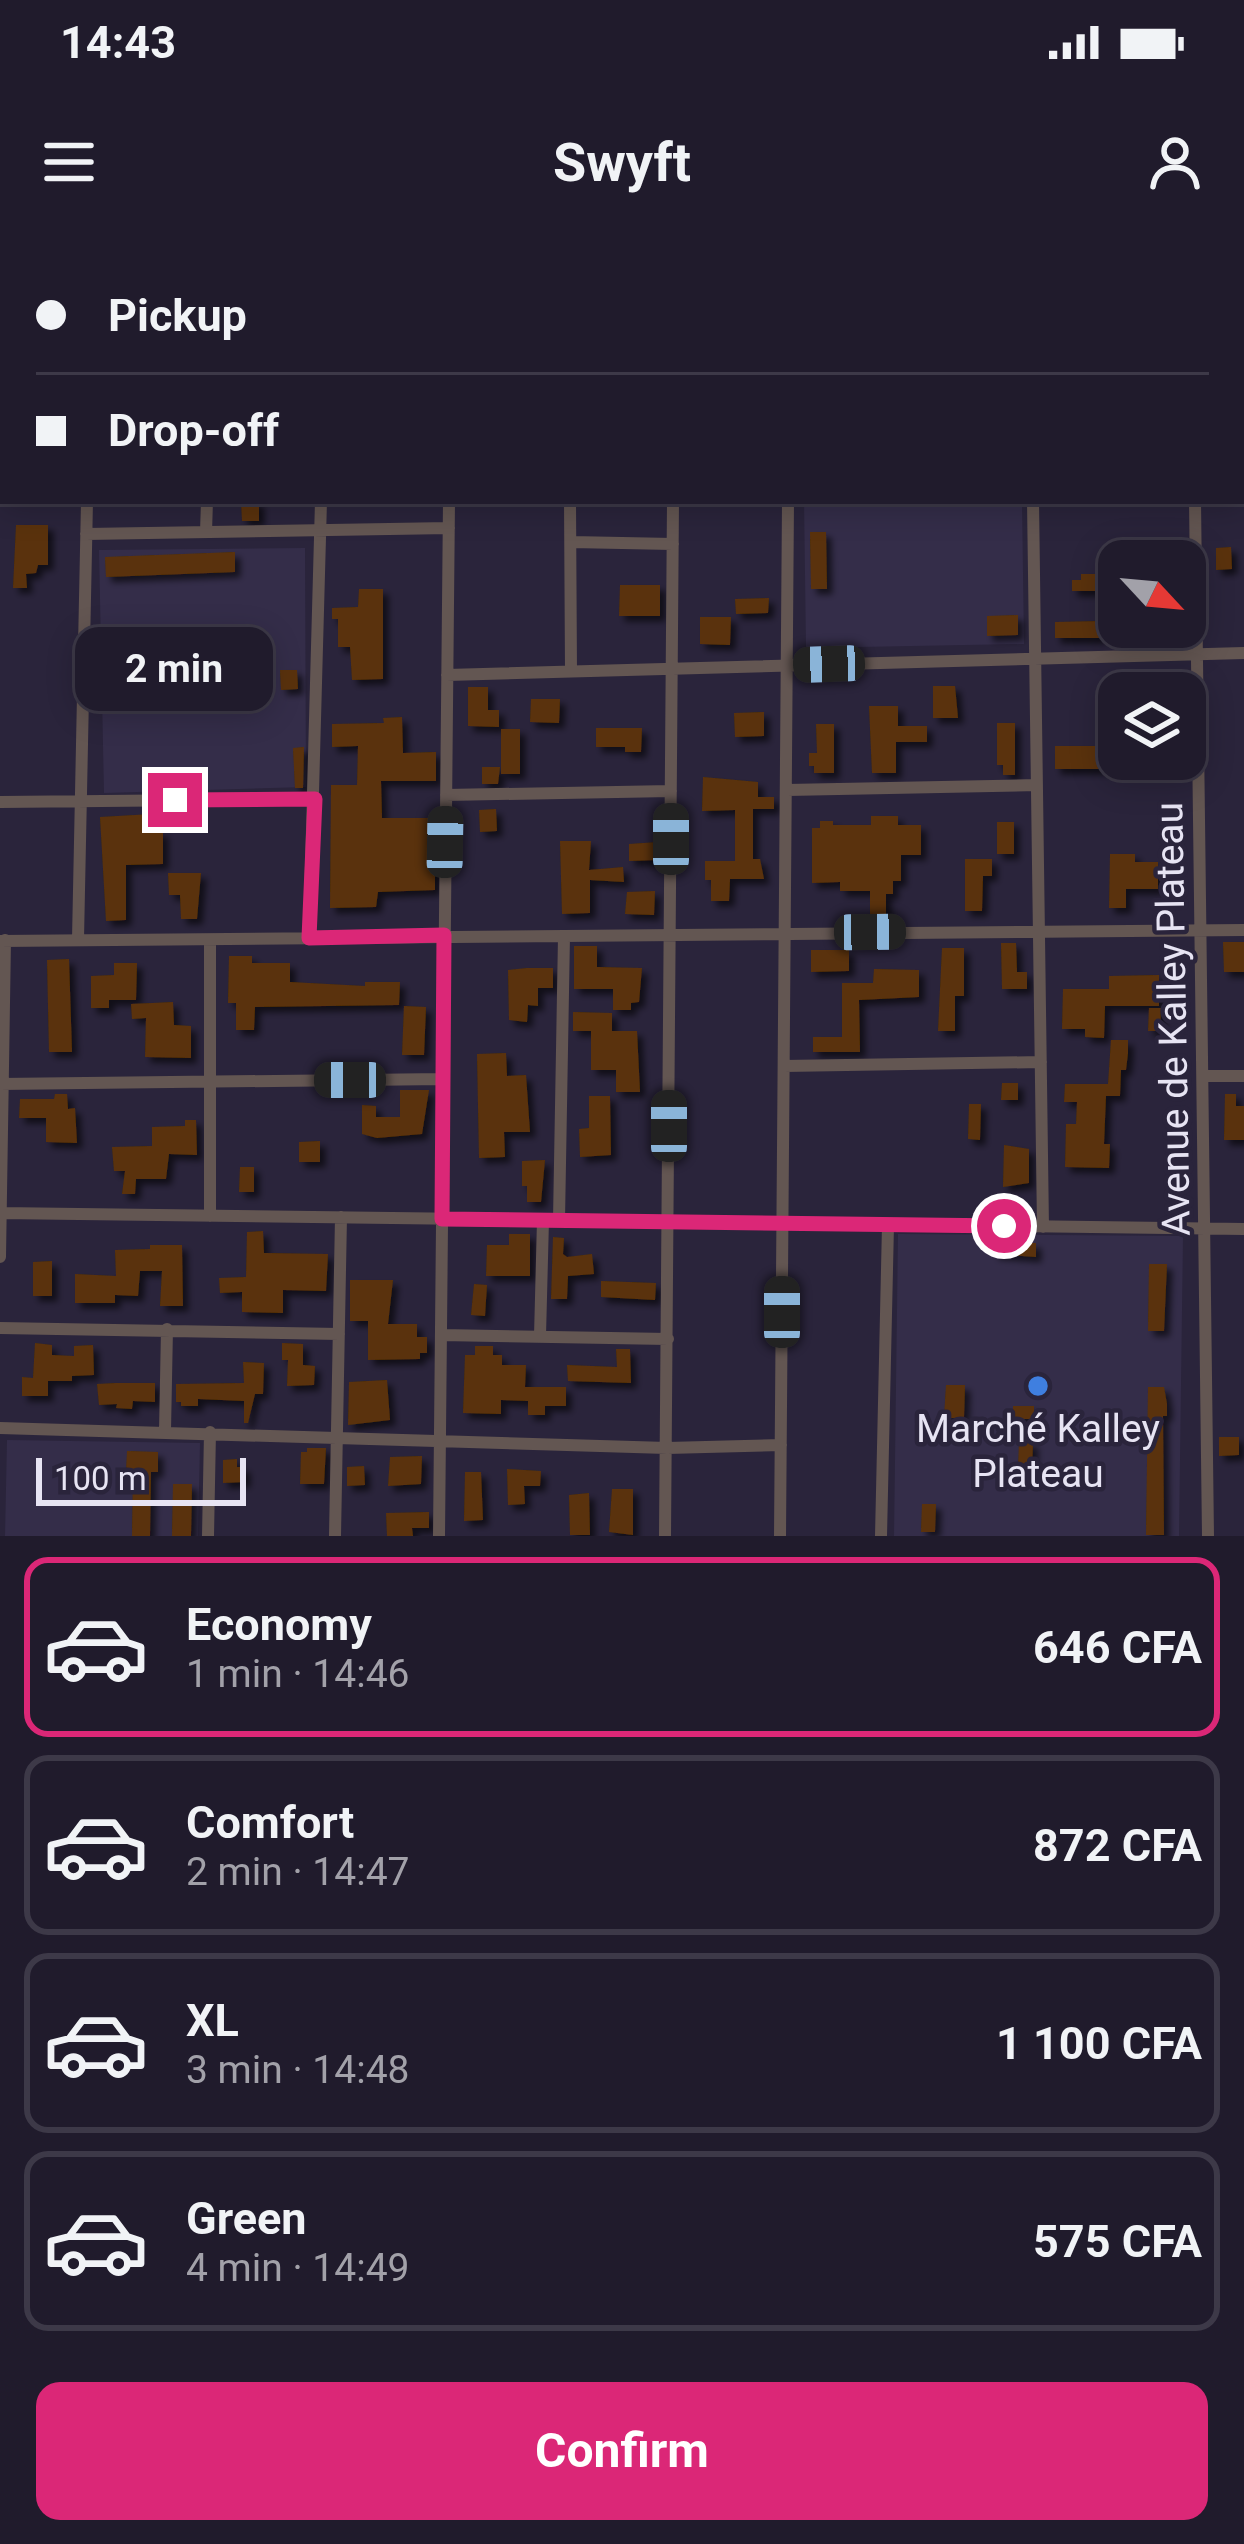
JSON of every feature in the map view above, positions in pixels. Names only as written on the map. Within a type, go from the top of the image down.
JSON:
[{"type":"street","points":[[78,939],[86,504]]},
{"type":"street","points":[[206,532],[207,504]]},
{"type":"street","points":[[309,938],[321,504]]},
{"type":"street","points":[[440,1536],[449,504]]},
{"type":"street","points":[[571,504],[571,671]]},
{"type":"street","points":[[664,1536],[673,504]]},
{"type":"street","points":[[780,1536],[788,504]]},
{"type":"street","points":[[1033,504],[1043,1227]]},
{"type":"street","name":"Avenue de Kalley Plateau","points":[[1195,504],[1208,1536]]},
{"type":"street","points":[[86,534],[449,528]]},
{"type":"street","points":[[571,542],[673,544]]},
{"type":"street","points":[[447,675],[1244,653]]},
{"type":"street","points":[[787,790],[1037,785]]},
{"type":"street","points":[[446,795],[671,791]]},
{"type":"street","points":[[0,802],[315,799]]},
{"type":"street","points":[[0,1256],[3,940],[1244,930]]},
{"type":"street","points":[[559,1220],[564,936]]},
{"type":"street","points":[[210,940],[210,1216]]},
{"type":"street","points":[[784,1066],[1041,1062]]},
{"type":"street","points":[[1203,1076],[1244,1076]]},
{"type":"street","points":[[1,1084],[443,1079]]},
{"type":"street","points":[[0,1213],[1244,1229]]},
{"type":"street","points":[[335,1536],[341,1217]]},
{"type":"street","points":[[539,1336],[544,1220]]},
{"type":"street","points":[[881,1536],[888,1225]]},
{"type":"street","points":[[0,1328],[339,1334]]},
{"type":"street","points":[[165,1431],[166,1329]]},
{"type":"street","points":[[441,1334],[668,1340]]},
{"type":"street","points":[[0,1428],[667,1448],[781,1445]]},
{"type":"street","points":[[208,1536],[210,1432]]},
{"type":"shaded area","points":[[804,504],[1022,504],[1024,644],[806,648]]},
{"type":"shaded area","points":[[305,548],[306,787],[104,793],[99,550]]},
{"type":"shaded area","name":"Marché Kalley Plateau","points":[[898,1234],[1183,1236],[1179,1536],[894,1536]]},
{"type":"shaded area","points":[[7,1440],[200,1443],[198,1536],[5,1536]]},
{"type":"building","points":[[241,504],[259,504],[259,521],[242,521]]},
{"type":"building","points":[[16,525],[48,525],[48,565],[38,565],[36,573],[26,574],[27,588],[13,588]]},
{"type":"building","points":[[810,532],[826,532],[827,589],[811,589]]},
{"type":"building","points":[[1231,547],[1232,569],[1216,570],[1216,548]]},
{"type":"building","points":[[235,552],[235,572],[106,577],[105,557]]},
{"type":"building","points":[[1081,574],[1098,574],[1098,591],[1072,591],[1072,580],[1081,580]]},
{"type":"building","points":[[620,585],[660,585],[660,616],[619,616]]},
{"type":"building","points":[[359,589],[383,589],[383,679],[352,680],[350,647],[338,647],[338,619],[332,619],[332,608],[358,607]]},
{"type":"building","points":[[769,598],[768,613],[736,614],[735,599]]},
{"type":"building","points":[[1018,615],[1018,635],[987,636],[987,616]]},
{"type":"building","points":[[700,617],[731,617],[730,645],[700,644]]},
{"type":"building","points":[[1098,621],[1098,638],[1055,638],[1055,622]]},
{"type":"building","points":[[280,670],[297,670],[298,689],[281,690]]},
{"type":"building","points":[[933,686],[955,686],[958,718],[933,718]]},
{"type":"building","points":[[468,687],[488,687],[488,710],[499,710],[499,727],[468,726]]},
{"type":"building","points":[[531,699],[560,699],[559,723],[530,722]]},
{"type":"building","points":[[869,706],[898,706],[898,726],[927,726],[927,742],[896,742],[896,773],[872,773]]},
{"type":"building","points":[[764,712],[764,736],[735,737],[734,713]]},
{"type":"building","points":[[402,717],[403,753],[436,752],[436,781],[381,781],[382,818],[430,818],[430,830],[435,830],[435,890],[378,892],[376,907],[330,908],[331,785],[357,785],[358,746],[332,747],[332,724],[384,723],[383,718]]},
{"type":"building","points":[[997,723],[1015,723],[1015,775],[1003,775],[1003,765],[997,765]]},
{"type":"building","points":[[816,724],[834,724],[834,773],[814,773],[814,766],[809,766],[809,753],[817,753]]},
{"type":"building","points":[[596,728],[642,728],[641,752],[596,747]]},
{"type":"building","points":[[501,729],[520,729],[520,774],[501,774]]},
{"type":"building","points":[[1055,746],[1098,746],[1098,769],[1055,769]]},
{"type":"building","points":[[304,747],[303,788],[295,788],[293,748]]},
{"type":"building","points":[[482,767],[500,767],[498,784],[482,784]]},
{"type":"building","points":[[703,777],[758,782],[758,797],[774,797],[774,809],[753,809],[753,859],[760,859],[764,879],[730,879],[729,901],[711,901],[705,861],[735,861],[735,810],[702,811]]},
{"type":"building","points":[[496,809],[497,831],[480,832],[479,810]]},
{"type":"building","points":[[152,814],[153,831],[163,831],[163,864],[126,865],[126,920],[106,921],[100,817]]},
{"type":"building","points":[[871,816],[898,816],[898,825],[921,825],[921,855],[901,855],[901,881],[893,881],[893,894],[886,894],[886,916],[870,916],[870,891],[840,891],[840,882],[812,883],[812,828],[820,828],[820,821],[871,825]]},
{"type":"building","points":[[997,822],[1014,822],[1014,854],[997,854]]},
{"type":"building","points":[[560,841],[591,841],[589,870],[623,867],[624,882],[590,880],[590,913],[562,914]]},
{"type":"building","points":[[658,842],[657,860],[629,861],[629,844]]},
{"type":"building","points":[[1110,854],[1135,854],[1135,862],[1158,862],[1158,889],[1126,889],[1126,908],[1109,908]]},
{"type":"building","points":[[965,859],[992,859],[992,876],[983,876],[982,911],[965,911]]},
{"type":"building","points":[[168,873],[201,873],[197,919],[181,919],[180,895],[169,895]]},
{"type":"building","points":[[655,891],[654,915],[625,914],[627,892]]},
{"type":"building","points":[[1223,942],[1244,942],[1244,972],[1224,972]]},
{"type":"building","points":[[1001,943],[1016,943],[1017,972],[1027,972],[1027,989],[1002,989]]},
{"type":"building","points":[[574,946],[597,946],[597,967],[642,968],[639,1002],[631,1003],[631,1010],[613,1010],[613,989],[574,989]]},
{"type":"building","points":[[942,948],[964,948],[964,996],[955,996],[955,1031],[938,1031]]},
{"type":"building","points":[[811,950],[849,950],[849,971],[811,972]]},
{"type":"building","points":[[229,956],[252,956],[252,963],[290,963],[290,982],[365,986],[365,982],[400,982],[399,1005],[255,1007],[254,1030],[236,1030],[236,1003],[228,1003]]},
{"type":"building","points":[[69,959],[72,1052],[49,1052],[47,960]]},
{"type":"building","points":[[114,963],[137,963],[136,1000],[109,1000],[109,1008],[91,1008],[91,976],[114,975]]},
{"type":"building","points":[[553,968],[553,988],[538,988],[538,1006],[528,1005],[527,1022],[509,1020],[508,970]]},
{"type":"building","points":[[874,969],[919,970],[919,997],[859,1000],[860,1052],[813,1052],[813,1037],[842,1037],[842,983],[873,983]]},
{"type":"building","points":[[1159,975],[1159,1006],[1105,1006],[1104,1038],[1085,1037],[1085,1029],[1062,1029],[1063,989],[1109,989],[1109,976]]},
{"type":"building","points":[[173,1002],[174,1025],[191,1026],[191,1058],[145,1057],[146,1018],[132,1019],[131,1004]]},
{"type":"building","points":[[404,1006],[426,1007],[424,1055],[402,1055]]},
{"type":"building","points":[[1149,1008],[1161,1008],[1160,1031],[1148,1031]]},
{"type":"building","points":[[573,1012],[612,1013],[612,1031],[637,1031],[640,1092],[616,1092],[616,1070],[591,1070],[591,1031],[573,1031]]},
{"type":"building","points":[[1111,1040],[1128,1040],[1128,1053],[1126,1070],[1121,1070],[1120,1096],[1106,1096],[1104,1144],[1110,1144],[1109,1168],[1065,1167],[1066,1124],[1076,1124],[1077,1102],[1064,1102],[1065,1084],[1108,1084]]},
{"type":"building","points":[[506,1053],[507,1076],[526,1075],[530,1132],[504,1132],[505,1157],[479,1158],[477,1054]]},
{"type":"building","points":[[1002,1083],[1018,1083],[1018,1100],[1001,1100]]},
{"type":"building","points":[[400,1090],[429,1090],[422,1134],[377,1138],[362,1134],[362,1105],[376,1106],[376,1117],[400,1117]]},
{"type":"building","points":[[55,1094],[67,1094],[68,1109],[75,1108],[77,1143],[46,1142],[46,1118],[19,1118],[20,1099],[54,1099]]},
{"type":"building","points":[[1225,1094],[1236,1094],[1236,1106],[1244,1106],[1244,1140],[1224,1140]]},
{"type":"building","points":[[589,1096],[610,1096],[611,1155],[580,1157],[579,1129],[589,1128]]},
{"type":"building","points":[[969,1104],[981,1104],[980,1140],[968,1139]]},
{"type":"building","points":[[185,1120],[196,1120],[197,1155],[169,1154],[166,1179],[136,1179],[135,1194],[122,1194],[125,1171],[114,1171],[112,1147],[152,1146],[152,1127],[185,1126]]},
{"type":"building","points":[[320,1141],[320,1162],[299,1162],[299,1142]]},
{"type":"building","points":[[1004,1145],[1029,1149],[1029,1183],[1003,1187]]},
{"type":"building","points":[[545,1160],[541,1202],[527,1202],[522,1161]]},
{"type":"building","points":[[240,1167],[254,1167],[254,1192],[239,1192]]},
{"type":"building","points":[[263,1231],[264,1253],[328,1254],[326,1291],[283,1290],[283,1313],[242,1312],[242,1292],[220,1293],[219,1278],[246,1277],[247,1232]]},
{"type":"building","points":[[509,1234],[530,1234],[530,1276],[486,1276],[487,1245],[509,1245]]},
{"type":"building","points":[[553,1237],[564,1238],[567,1257],[592,1254],[594,1274],[568,1276],[567,1299],[551,1299]]},
{"type":"building","points":[[993,1242],[1036,1243],[1036,1257],[993,1254]]},
{"type":"building","points":[[150,1245],[182,1245],[183,1306],[160,1306],[162,1271],[140,1271],[138,1296],[115,1295],[115,1303],[75,1303],[75,1274],[116,1276],[115,1250],[150,1249]]},
{"type":"building","points":[[52,1261],[52,1296],[33,1296],[33,1262]]},
{"type":"building","points":[[1149,1264],[1167,1264],[1164,1331],[1148,1331]]},
{"type":"building","points":[[350,1280],[393,1280],[388,1324],[417,1324],[417,1337],[427,1337],[427,1353],[420,1353],[420,1359],[368,1360],[368,1321],[350,1321]]},
{"type":"building","points":[[601,1281],[656,1283],[655,1300],[601,1297]]},
{"type":"building","points":[[474,1284],[487,1285],[485,1316],[471,1315]]},
{"type":"building","points":[[35,1343],[52,1345],[52,1355],[74,1356],[74,1346],[93,1345],[94,1375],[48,1381],[48,1396],[22,1396],[22,1377],[33,1378]]},
{"type":"building","points":[[282,1343],[303,1344],[303,1365],[315,1366],[314,1385],[287,1386],[288,1360],[282,1360]]},
{"type":"building","points":[[475,1346],[493,1346],[493,1355],[502,1355],[502,1365],[526,1365],[525,1387],[566,1387],[566,1406],[545,1406],[545,1415],[528,1415],[528,1401],[501,1400],[501,1414],[463,1413],[465,1355],[475,1355]]},
{"type":"building","points":[[616,1349],[630,1349],[631,1383],[568,1381],[567,1365],[617,1367]]},
{"type":"building","points":[[243,1362],[264,1363],[263,1394],[255,1394],[248,1423],[244,1423],[244,1401],[198,1399],[198,1406],[176,1402],[176,1384],[244,1383]]},
{"type":"building","points":[[387,1380],[390,1420],[348,1425],[349,1382]]},
{"type":"building","points":[[155,1383],[155,1402],[133,1401],[132,1409],[99,1405],[97,1384]]},
{"type":"building","points":[[946,1385],[965,1385],[964,1418],[944,1418]]},
{"type":"building","points":[[1148,1387],[1164,1387],[1167,1404],[1167,1416],[1163,1416],[1164,1535],[1146,1535]]},
{"type":"building","points":[[1013,1406],[1034,1406],[1034,1419],[1013,1419]]},
{"type":"building","points":[[1219,1437],[1239,1437],[1239,1455],[1219,1456]]},
{"type":"building","points":[[1019,1442],[1033,1442],[1032,1470],[1018,1470]]},
{"type":"building","points":[[326,1448],[324,1484],[300,1484],[301,1452]]},
{"type":"building","points":[[127,1451],[158,1452],[158,1472],[151,1472],[150,1536],[132,1536],[133,1472],[126,1472]]},
{"type":"building","points":[[422,1456],[421,1484],[388,1486],[390,1457]]},
{"type":"building","points":[[237,1459],[237,1467],[245,1467],[245,1482],[223,1483],[223,1460]]},
{"type":"building","points":[[364,1466],[365,1485],[347,1486],[347,1467]]},
{"type":"building","points":[[507,1469],[541,1471],[540,1486],[524,1486],[525,1504],[508,1505]]},
{"type":"building","points":[[465,1472],[481,1472],[483,1520],[464,1521]]},
{"type":"building","points":[[173,1484],[192,1484],[191,1536],[172,1536]]},
{"type":"building","points":[[612,1489],[633,1489],[633,1535],[609,1532]]},
{"type":"building","points":[[589,1493],[590,1535],[570,1535],[569,1495]]},
{"type":"building","points":[[922,1504],[936,1504],[935,1532],[921,1532]]},
{"type":"building","points":[[429,1512],[429,1528],[412,1528],[413,1536],[387,1536],[386,1513]]},
{"type":"place","name":"Marché Kalley Plateau","points":[[1038,1386]]},
{"type":"route","points":[[175,800],[315,799],[309,938],[444,935],[442,1219],[1004,1226]]}]
